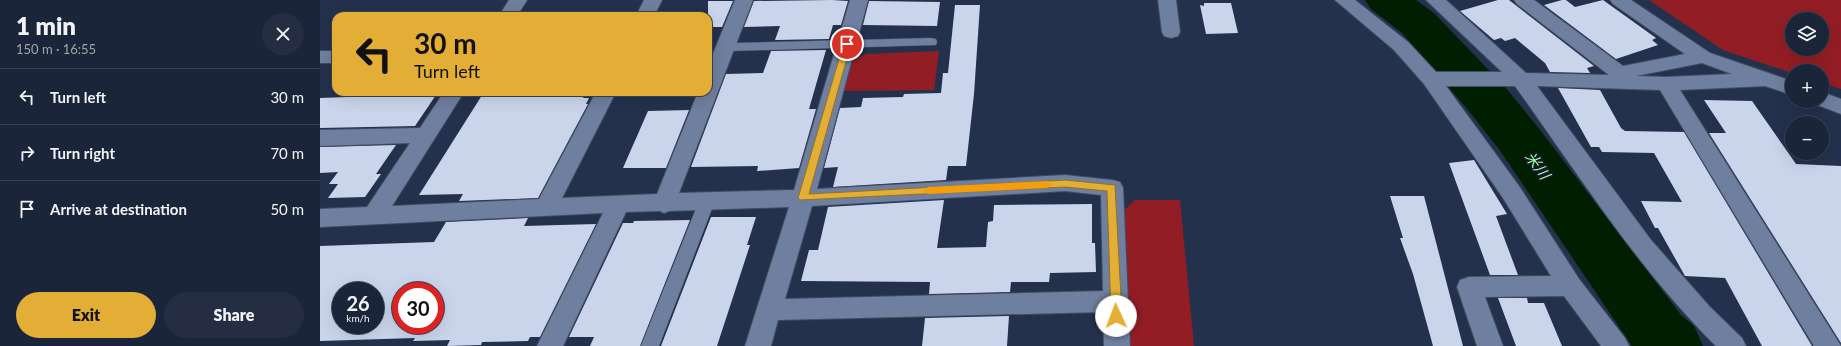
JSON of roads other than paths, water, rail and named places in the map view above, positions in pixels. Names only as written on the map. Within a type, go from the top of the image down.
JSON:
[{"type":"street","points":[[510,12],[518,0]]},
{"type":"street","points":[[647,12],[653,0]]},
{"type":"street","points":[[712,82],[744,0]]},
{"type":"street","points":[[758,346],[803,198],[859,0]]},
{"type":"street","points":[[1167,0],[1171,32]]},
{"type":"street","points":[[1344,0],[1401,46],[1436,79],[1511,192],[1570,286],[1616,346]]},
{"type":"street","points":[[1436,0],[1514,79],[1642,247],[1701,315],[1733,346]]},
{"type":"street","points":[[1523,0],[1626,77]]},
{"type":"street","points":[[1619,0],[1703,56],[1785,85]]},
{"type":"street","points":[[1626,77],[1703,56]]},
{"type":"street","points":[[320,57],[332,57]]},
{"type":"street","points":[[1436,79],[1626,77],[1666,84],[1768,79]]},
{"type":"street","points":[[1666,84],[1828,346]]},
{"type":"street","points":[[374,215],[451,96]]},
{"type":"street","points":[[546,207],[604,96]]},
{"type":"street","points":[[664,204],[706,96]]},
{"type":"street","points":[[1829,102],[1841,107]]},
{"type":"street","points":[[320,138],[427,135]]},
{"type":"street","points":[[320,218],[546,207],[803,198],[1065,184],[1112,188],[1117,346]]},
{"type":"street","points":[[550,346],[619,204]]},
{"type":"street","points":[[1490,346],[1469,287],[1570,286]]},
{"type":"street","points":[[768,310],[1116,301]]},
{"type":"lane","points":[[733,47],[931,42]]},
{"type":"lane","points":[[650,346],[707,201]]},
{"type":"waterway","name":"米川","points":[[1387,0],[1418,23],[1487,99],[1519,139],[1659,334],[1671,346]]}]
